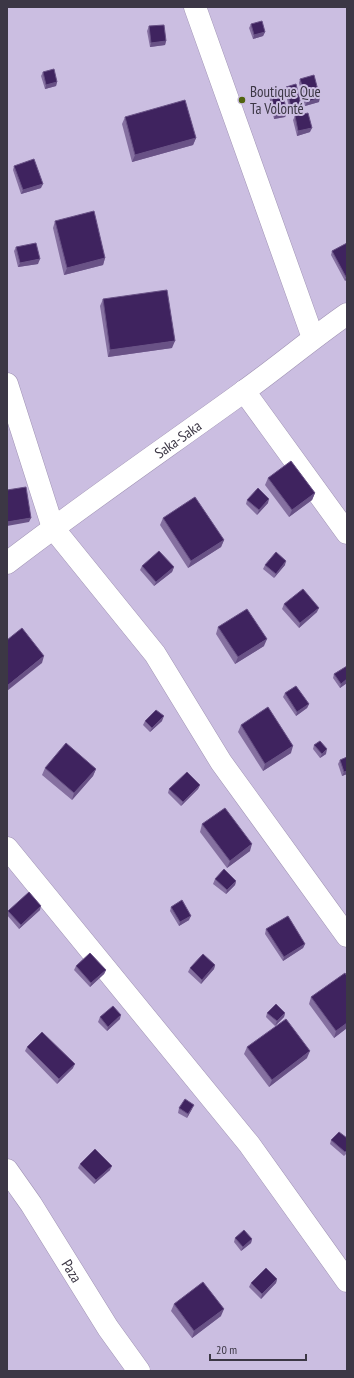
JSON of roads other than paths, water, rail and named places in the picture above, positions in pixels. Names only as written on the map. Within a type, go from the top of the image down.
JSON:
[{"type":"street","points":[[195,7],[313,338]]},
{"type":"street","name":"Saka-Saka","points":[[7,563],[244,391],[347,314]]},
{"type":"street","points":[[7,384],[54,528],[155,654],[221,762],[347,936]]},
{"type":"street","points":[[244,391],[347,533]]},
{"type":"street","points":[[7,848],[249,1144],[347,1281]]},
{"type":"street","name":"Paza","points":[[7,1170],[31,1204],[108,1328],[140,1371]]},
{"type":"place","name":"Boutique Que Ta Volonté","points":[[242,100]]}]
